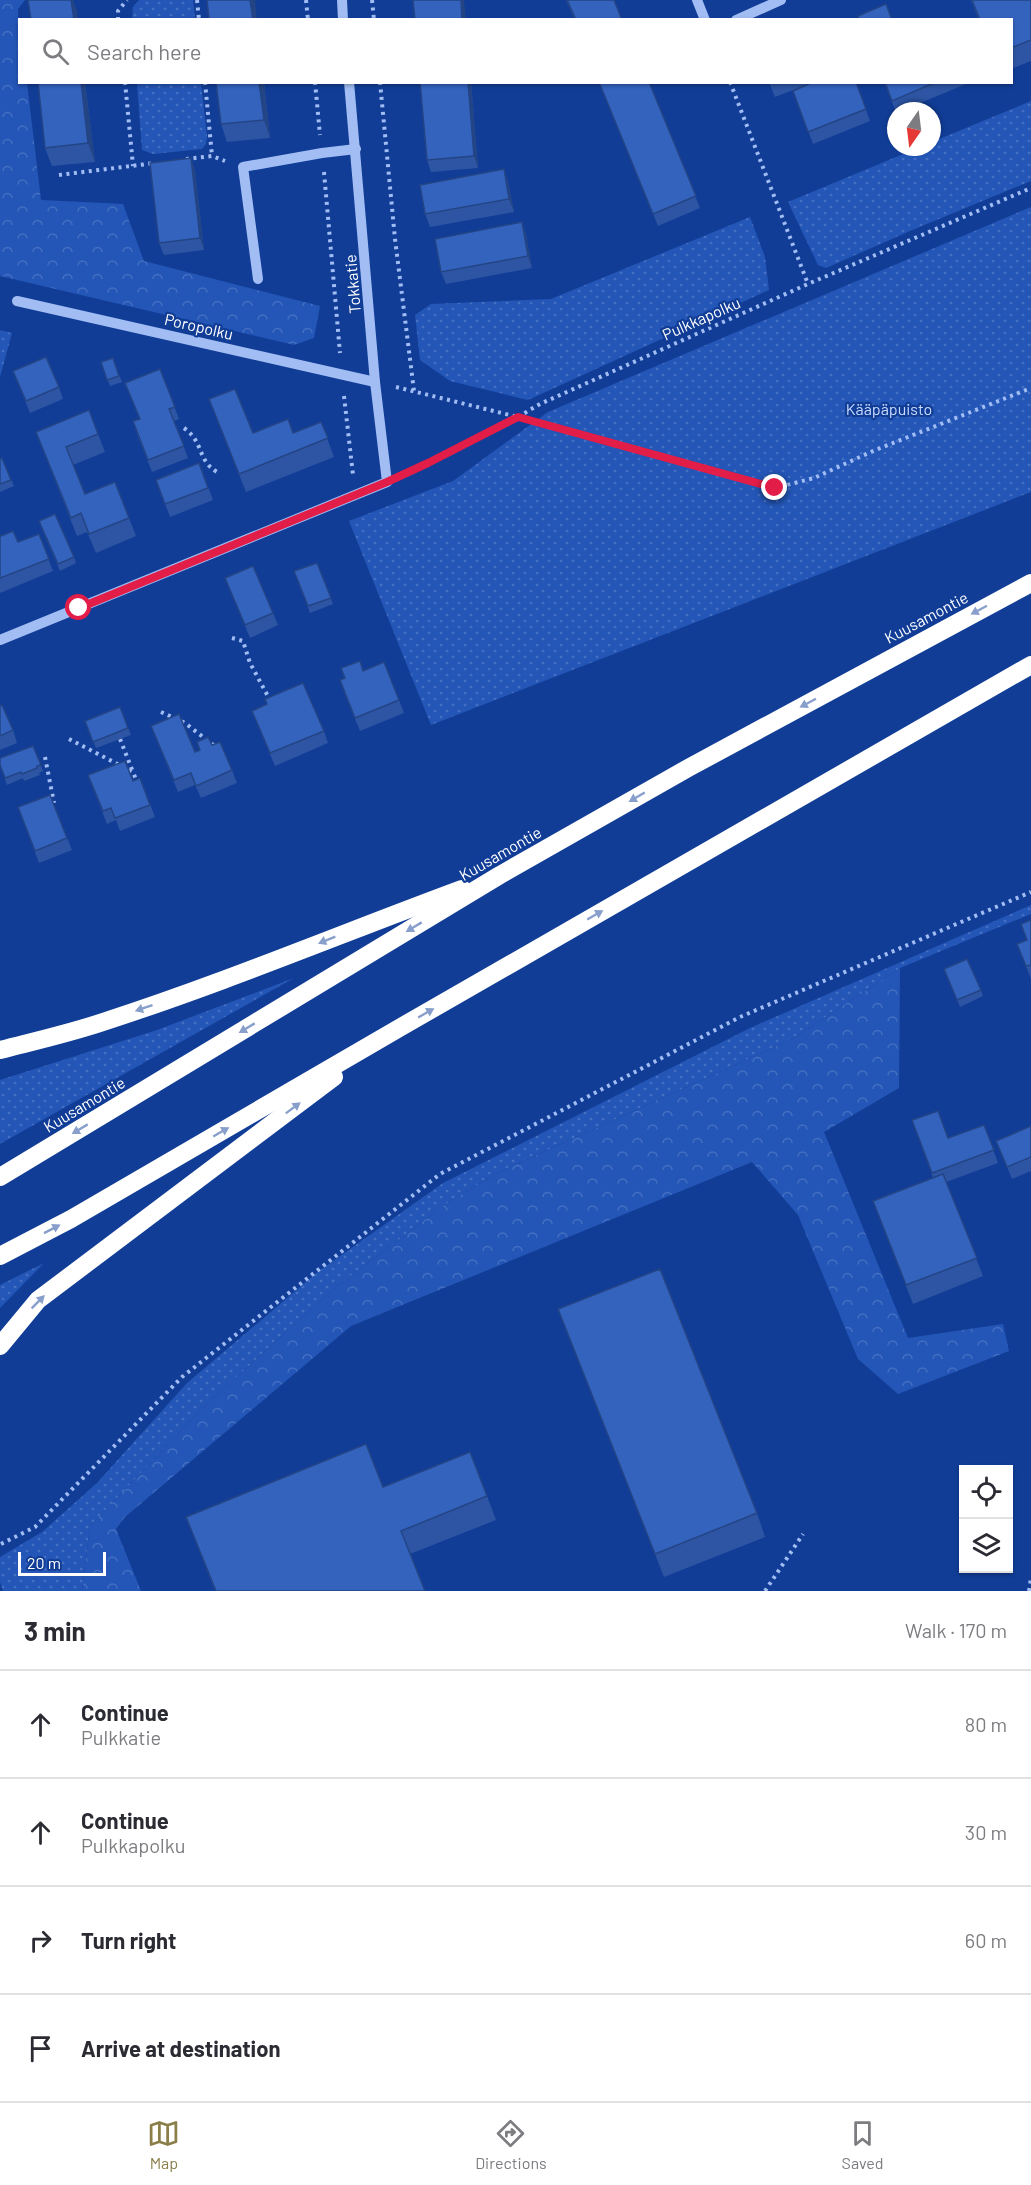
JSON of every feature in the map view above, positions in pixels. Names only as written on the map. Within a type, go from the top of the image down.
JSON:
[{"type":"highway","name":"Kuusamontie","points":[[0,1177],[500,875],[690,767],[1031,583]]},
{"type":"highway","points":[[0,1256],[71,1219],[1031,665]]},
{"type":"highway","points":[[0,1050],[104,1022],[279,960],[500,875]]},
{"type":"highway","points":[[0,1347],[38,1300],[401,1027]]},
{"type":"street","points":[[342,0],[344,18]]},
{"type":"street","points":[[697,0],[704,18]]},
{"type":"street","points":[[740,18],[781,0]]},
{"type":"street","name":"Tokkatie","points":[[349,84],[375,382],[387,482]]},
{"type":"street","points":[[258,279],[243,168],[356,149]]},
{"type":"street","name":"Poropolku","points":[[17,301],[375,382]]},
{"type":"street","points":[[0,640],[387,482]]},
{"type":"path","points":[[118,18],[118,11],[127,0]]},
{"type":"path","points":[[197,0],[199,18]]},
{"type":"path","points":[[306,0],[308,18]]},
{"type":"path","points":[[372,0],[374,18]]},
{"type":"path","points":[[125,84],[133,166]]},
{"type":"path","points":[[205,84],[212,156]]},
{"type":"path","points":[[315,84],[341,374],[356,494]]},
{"type":"path","points":[[380,84],[395,239],[414,392]]},
{"type":"path","points":[[731,84],[808,284]]},
{"type":"path","points":[[178,160],[212,156],[243,168]]},
{"type":"path","points":[[59,175],[156,163]]},
{"type":"path","name":"Pulkkapolku","points":[[387,482],[540,404],[808,284],[1031,188]]},
{"type":"path","points":[[375,382],[518,417],[775,488],[814,477],[1031,388]]},
{"type":"path","points":[[184,428],[194,435],[208,466],[217,472]]},
{"type":"path","points":[[232,638],[243,641],[250,663],[270,700]]},
{"type":"path","points":[[161,712],[185,723],[221,750]]},
{"type":"path","points":[[69,739],[133,772]]},
{"type":"path","points":[[120,739],[139,786]]},
{"type":"path","points":[[45,758],[54,803]]},
{"type":"path","points":[[1,1544],[35,1527],[182,1377],[440,1174],[740,1017],[1031,892]]},
{"type":"path","points":[[765,1591],[803,1534]]},
{"type":"path","points":[[1029,1591],[1031,1578]]},
{"type":"green space","points":[[0,0],[25,0],[18,9],[18,84],[27,84],[41,200],[123,204],[144,261],[320,306],[314,338],[294,345],[0,276]]},
{"type":"green space","points":[[139,0],[193,0],[195,18],[132,18],[133,7]]},
{"type":"green space","points":[[137,84],[201,84],[207,137],[202,149],[153,154],[142,150]]},
{"type":"green space","points":[[1031,101],[1031,181],[826,268],[818,265],[788,202],[898,156],[941,156],[941,138]]},
{"type":"green space","name":"Kääpäpuisto","points":[[1031,207],[1031,492],[431,725],[349,521],[453,481],[548,412]]},
{"type":"green space","points":[[750,217],[765,257],[769,290],[528,400],[450,381],[420,360],[415,315],[431,304],[551,299]]},
{"type":"green space","points":[[0,330],[12,333],[0,377]]},
{"type":"green space","points":[[1031,905],[1031,914],[900,968],[792,1039],[499,1172],[450,1201],[336,1287],[207,1404],[90,1526],[82,1591],[3,1591],[0,1582],[0,1557],[42,1532],[97,1483],[187,1383],[319,1271],[443,1183],[750,1028]]},
{"type":"green space","points":[[900,968],[899,1088],[824,1132],[908,1338],[1003,1324],[1009,1351],[898,1394],[858,1359],[798,1215],[752,1162],[351,1326],[125,1517],[116,1529],[141,1591],[82,1591],[90,1526],[207,1404],[336,1287],[450,1201],[499,1172],[792,1039]]},
{"type":"green space","points":[[294,978],[0,1144],[0,1080],[157,1030]]},
{"type":"green space","points":[[44,1263],[0,1308],[0,1285]]},
{"type":"building","points":[[28,0],[71,0],[74,18],[31,18]]},
{"type":"building","points":[[207,0],[250,0],[253,18],[209,18]]},
{"type":"building","points":[[413,0],[461,0],[462,18],[415,18]]},
{"type":"building","points":[[567,0],[614,0],[621,18],[575,18]]},
{"type":"building","points":[[972,0],[1031,0],[1031,40],[1013,47],[1013,18],[979,18]]},
{"type":"building","points":[[886,4],[891,18],[858,18],[858,16]]},
{"type":"building","points":[[38,84],[81,84],[88,143],[45,148]]},
{"type":"building","points":[[216,84],[259,84],[264,120],[221,124]]},
{"type":"building","points":[[420,84],[468,84],[474,156],[427,160]]},
{"type":"building","points":[[600,84],[650,84],[696,196],[653,214]]},
{"type":"building","points":[[809,84],[857,84],[866,109],[808,132],[793,91]]},
{"type":"building","points":[[886,84],[931,84],[892,101]]},
{"type":"building","points":[[191,158],[200,238],[159,243],[150,163]]},
{"type":"building","points":[[504,169],[509,199],[425,214],[420,185]]},
{"type":"building","points":[[522,222],[528,256],[441,272],[435,239]]},
{"type":"building","points":[[46,357],[59,387],[26,401],[13,371]]},
{"type":"building","points":[[113,358],[119,376],[107,380],[101,362]]},
{"type":"building","points":[[160,369],[175,407],[169,409],[184,446],[148,460],[133,421],[140,419],[125,383]]},
{"type":"building","points":[[235,389],[253,433],[288,419],[293,433],[321,422],[328,438],[239,474],[209,399]]},
{"type":"building","points":[[89,410],[98,434],[66,447],[85,494],[115,482],[129,518],[89,534],[81,513],[71,518],[36,432]]},
{"type":"building","points":[[2,458],[11,480],[0,484],[0,459]]},
{"type":"building","points":[[199,463],[208,488],[165,504],[156,480]]},
{"type":"building","points":[[55,514],[74,557],[58,564],[39,521]]},
{"type":"building","points":[[13,531],[18,542],[39,534],[49,559],[0,578],[0,534],[1,536]]},
{"type":"building","points":[[317,563],[331,598],[308,606],[294,571]]},
{"type":"building","points":[[253,566],[273,613],[245,625],[225,578]]},
{"type":"building","points":[[360,661],[363,671],[384,662],[399,700],[355,718],[340,680],[345,678],[341,668]]},
{"type":"building","points":[[303,683],[324,731],[270,753],[252,711],[267,704],[265,699]]},
{"type":"building","points":[[2,705],[13,730],[0,736],[0,706]]},
{"type":"building","points":[[120,707],[128,728],[93,742],[85,721]]},
{"type":"building","points":[[179,714],[195,752],[200,750],[197,742],[208,737],[212,745],[220,742],[232,770],[196,786],[191,773],[174,780],[151,726]]},
{"type":"building","points":[[33,746],[41,765],[22,774],[21,772],[5,778],[0,758]]},
{"type":"building","points":[[125,761],[133,781],[140,778],[150,805],[115,818],[111,808],[103,811],[88,775]]},
{"type":"building","points":[[50,795],[67,838],[35,851],[18,807]]},
{"type":"building","points":[[1031,920],[1031,965],[1026,966],[1017,944],[1027,940],[1021,924]]},
{"type":"building","points":[[967,959],[981,990],[957,1000],[944,969]]},
{"type":"building","points":[[938,1111],[948,1138],[984,1125],[994,1150],[932,1173],[912,1120]]},
{"type":"building","points":[[1031,1126],[1031,1157],[1007,1167],[996,1141]]},
{"type":"building","points":[[943,1174],[977,1258],[906,1285],[873,1201]]},
{"type":"building","points":[[660,1269],[757,1513],[655,1554],[558,1309]]},
{"type":"building","points":[[366,1444],[383,1487],[470,1452],[487,1496],[401,1531],[425,1591],[216,1591],[186,1517]]},
{"type":"route","points":[[79,608],[387,482],[518,417],[775,488]]}]
